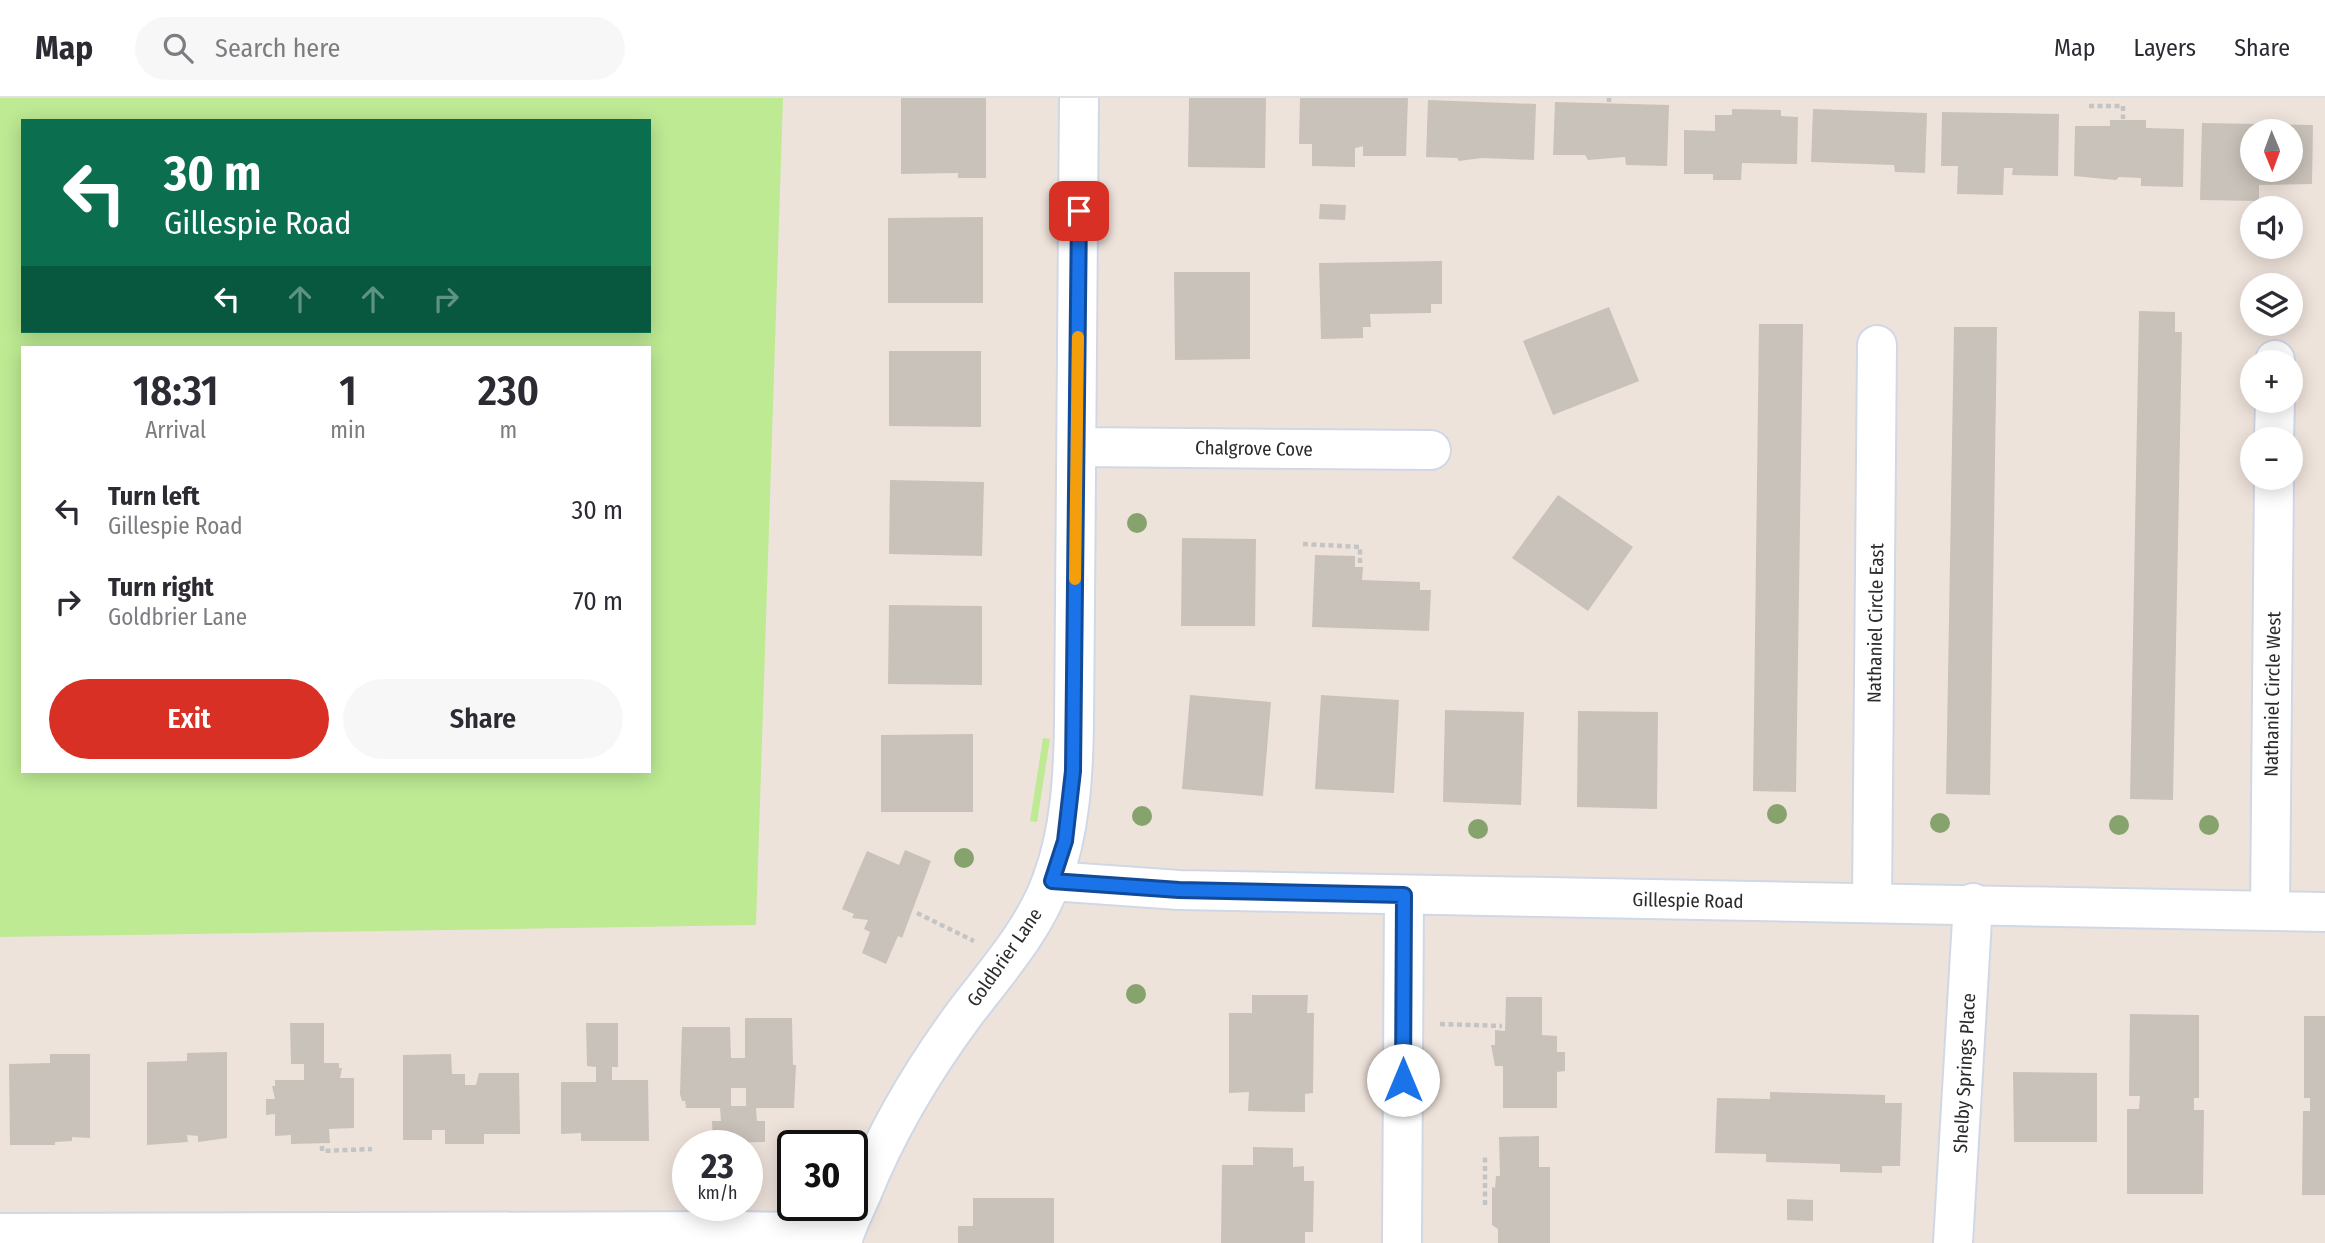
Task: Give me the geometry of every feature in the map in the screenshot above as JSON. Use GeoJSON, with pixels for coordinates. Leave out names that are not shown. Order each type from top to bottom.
{"type":"FeatureCollection","features":[{"type":"Feature","properties":{"kind":"street","name":"Goldbrier Lane"},"geometry":{"type":"LineString","coordinates":[[843,1240],[887,1135],[939,1048],[1016,947],[1038,911],[1052,881],[1065,841],[1073,771],[1079,98]]}},
{"type":"Feature","properties":{"kind":"street","name":"Nathaniel Circle East"},"geometry":{"type":"LineString","coordinates":[[1872,902],[1877,345]]}},
{"type":"Feature","properties":{"kind":"street","name":"Chalgrove Cove"},"geometry":{"type":"LineString","coordinates":[[1077,447],[1431,450]]}},
{"type":"Feature","properties":{"kind":"street","name":"Nathaniel Circle West"},"geometry":{"type":"LineString","coordinates":[[2270,911],[2274,490]]}},
{"type":"Feature","properties":{"kind":"street","name":"Gillespie Road"},"geometry":{"type":"LineString","coordinates":[[1052,881],[1179,890],[2325,912]]}},
{"type":"Feature","properties":{"kind":"street"},"geometry":{"type":"LineString","coordinates":[[1402,1243],[1404,895]]}},
{"type":"Feature","properties":{"kind":"street","name":"Shelby Springs Place"},"geometry":{"type":"LineString","coordinates":[[1954,1243],[1973,904]]}},
{"type":"Feature","properties":{"kind":"street"},"geometry":{"type":"LineString","coordinates":[[0,1233],[795,1231],[843,1240]]}},
{"type":"Feature","properties":{"kind":"path"},"geometry":{"type":"LineString","coordinates":[[2088,106],[2123,106],[2123,118]]}},
{"type":"Feature","properties":{"kind":"path"},"geometry":{"type":"LineString","coordinates":[[1303,544],[1360,547],[1360,564]]}},
{"type":"Feature","properties":{"kind":"path"},"geometry":{"type":"LineString","coordinates":[[917,913],[974,941]]}},
{"type":"Feature","properties":{"kind":"path"},"geometry":{"type":"LineString","coordinates":[[1439,1024],[1502,1026]]}},
{"type":"Feature","properties":{"kind":"path"},"geometry":{"type":"LineString","coordinates":[[322,1146],[322,1151],[372,1149]]}},
{"type":"Feature","properties":{"kind":"path"},"geometry":{"type":"LineString","coordinates":[[1485,1155],[1485,1205]]}},
{"type":"Feature","properties":{"kind":"green space"},"geometry":{"type":"Polygon","coordinates":[[[0,98],[783,98],[756,925],[0,937],[0,98]]]}},
{"type":"Feature","properties":{"kind":"green space"},"geometry":{"type":"Polygon","coordinates":[[[1043,738],[1050,739],[1037,822],[1030,821],[1043,738]]]}},
{"type":"Feature","properties":{"kind":"building"},"geometry":{"type":"Polygon","coordinates":[[[901,98],[986,98],[986,178],[958,178],[958,173],[901,174],[901,98]]]}},
{"type":"Feature","properties":{"kind":"building"},"geometry":{"type":"Polygon","coordinates":[[[1189,98],[1266,98],[1265,168],[1188,167],[1189,98]]]}},
{"type":"Feature","properties":{"kind":"building"},"geometry":{"type":"Polygon","coordinates":[[[1300,98],[1408,98],[1406,156],[1363,156],[1363,146],[1355,148],[1355,167],[1312,166],[1312,144],[1299,144],[1300,98]]]}},
{"type":"Feature","properties":{"kind":"building"},"geometry":{"type":"Polygon","coordinates":[[[1428,100],[1536,104],[1534,160],[1482,158],[1459,161],[1457,158],[1426,157],[1428,100]]]}},
{"type":"Feature","properties":{"kind":"building"},"geometry":{"type":"Polygon","coordinates":[[[1555,102],[1669,105],[1667,166],[1626,165],[1625,157],[1588,160],[1585,155],[1553,155],[1555,102]]]}},
{"type":"Feature","properties":{"kind":"building"},"geometry":{"type":"Polygon","coordinates":[[[1732,109],[1781,110],[1781,116],[1798,117],[1797,164],[1742,163],[1741,180],[1713,180],[1713,174],[1684,174],[1684,130],[1715,131],[1715,115],[1732,115],[1732,109]]]}},
{"type":"Feature","properties":{"kind":"building"},"geometry":{"type":"Polygon","coordinates":[[[1813,109],[1927,113],[1925,173],[1895,172],[1894,165],[1811,162],[1813,109]]]}},
{"type":"Feature","properties":{"kind":"building"},"geometry":{"type":"Polygon","coordinates":[[[1942,112],[2059,114],[2058,176],[2012,175],[2013,168],[2004,168],[2003,195],[1957,194],[1958,166],[1941,166],[1942,112]]]}},
{"type":"Feature","properties":{"kind":"building"},"geometry":{"type":"Polygon","coordinates":[[[2110,120],[2146,120],[2146,128],[2184,129],[2183,187],[2141,186],[2141,178],[2119,177],[2116,180],[2074,176],[2075,126],[2110,126],[2110,120]]]}},
{"type":"Feature","properties":{"kind":"building"},"geometry":{"type":"Polygon","coordinates":[[[2202,123],[2240,124],[2240,182],[2303,182],[2303,125],[2313,125],[2312,184],[2259,185],[2259,196],[2240,196],[2240,201],[2200,200],[2202,123]]]}},
{"type":"Feature","properties":{"kind":"building"},"geometry":{"type":"Polygon","coordinates":[[[1320,204],[1346,205],[1345,220],[1319,219],[1320,204]]]}},
{"type":"Feature","properties":{"kind":"building"},"geometry":{"type":"Polygon","coordinates":[[[983,217],[983,303],[888,303],[888,218],[983,217]]]}},
{"type":"Feature","properties":{"kind":"building"},"geometry":{"type":"Polygon","coordinates":[[[1442,261],[1442,304],[1431,304],[1431,313],[1370,314],[1371,327],[1363,327],[1363,338],[1321,339],[1319,263],[1442,261]]]}},
{"type":"Feature","properties":{"kind":"building"},"geometry":{"type":"Polygon","coordinates":[[[1174,272],[1250,272],[1250,359],[1175,360],[1174,272]]]}},
{"type":"Feature","properties":{"kind":"building"},"geometry":{"type":"Polygon","coordinates":[[[1609,307],[1639,381],[1553,415],[1523,341],[1609,307]]]}},
{"type":"Feature","properties":{"kind":"building"},"geometry":{"type":"Polygon","coordinates":[[[2139,311],[2175,312],[2175,332],[2182,332],[2173,800],[2130,799],[2139,311]]]}},
{"type":"Feature","properties":{"kind":"building"},"geometry":{"type":"Polygon","coordinates":[[[1759,324],[1803,324],[1796,792],[1753,791],[1759,324]]]}},
{"type":"Feature","properties":{"kind":"building"},"geometry":{"type":"Polygon","coordinates":[[[1954,327],[1997,327],[1990,795],[1946,794],[1954,327]]]}},
{"type":"Feature","properties":{"kind":"building"},"geometry":{"type":"Polygon","coordinates":[[[889,351],[981,351],[981,427],[889,426],[889,351]]]}},
{"type":"Feature","properties":{"kind":"building"},"geometry":{"type":"Polygon","coordinates":[[[890,480],[984,482],[982,556],[889,554],[890,480]]]}},
{"type":"Feature","properties":{"kind":"building"},"geometry":{"type":"Polygon","coordinates":[[[1558,495],[1633,547],[1588,611],[1512,558],[1558,495]]]}},
{"type":"Feature","properties":{"kind":"building"},"geometry":{"type":"Polygon","coordinates":[[[1182,538],[1256,539],[1255,626],[1181,626],[1182,538]]]}},
{"type":"Feature","properties":{"kind":"building"},"geometry":{"type":"Polygon","coordinates":[[[1315,555],[1355,556],[1355,567],[1363,567],[1362,580],[1420,582],[1420,590],[1431,590],[1429,631],[1312,627],[1315,555]]]}},
{"type":"Feature","properties":{"kind":"building"},"geometry":{"type":"Polygon","coordinates":[[[889,605],[982,606],[982,685],[888,684],[889,605]]]}},
{"type":"Feature","properties":{"kind":"building"},"geometry":{"type":"Polygon","coordinates":[[[1190,695],[1271,702],[1263,796],[1182,789],[1190,695]]]}},
{"type":"Feature","properties":{"kind":"building"},"geometry":{"type":"Polygon","coordinates":[[[1321,695],[1399,700],[1394,793],[1315,789],[1321,695]]]}},
{"type":"Feature","properties":{"kind":"building"},"geometry":{"type":"Polygon","coordinates":[[[1445,710],[1524,712],[1521,805],[1443,802],[1445,710]]]}},
{"type":"Feature","properties":{"kind":"building"},"geometry":{"type":"Polygon","coordinates":[[[1578,711],[1658,712],[1657,809],[1577,807],[1578,711]]]}},
{"type":"Feature","properties":{"kind":"building"},"geometry":{"type":"Polygon","coordinates":[[[973,734],[973,812],[881,812],[881,735],[973,734]]]}},
{"type":"Feature","properties":{"kind":"building"},"geometry":{"type":"Polygon","coordinates":[[[905,850],[931,861],[902,938],[898,936],[886,964],[862,953],[870,932],[864,929],[868,920],[852,918],[854,914],[842,909],[867,851],[899,865],[905,850]]]}},
{"type":"Feature","properties":{"kind":"building"},"geometry":{"type":"Polygon","coordinates":[[[1252,995],[1308,995],[1307,1013],[1314,1013],[1313,1093],[1305,1094],[1305,1112],[1248,1111],[1249,1092],[1229,1093],[1229,1013],[1252,1013],[1252,995]]]}},
{"type":"Feature","properties":{"kind":"building"},"geometry":{"type":"Polygon","coordinates":[[[1506,997],[1542,997],[1542,1035],[1557,1036],[1557,1052],[1565,1052],[1565,1071],[1557,1072],[1557,1108],[1503,1108],[1503,1066],[1495,1066],[1491,1045],[1495,1045],[1495,1030],[1505,1031],[1506,997]]]}},
{"type":"Feature","properties":{"kind":"building"},"geometry":{"type":"Polygon","coordinates":[[[2130,1014],[2199,1015],[2199,1098],[2194,1098],[2194,1110],[2204,1110],[2203,1194],[2127,1194],[2127,1109],[2139,1109],[2140,1096],[2129,1096],[2130,1014]]]}},
{"type":"Feature","properties":{"kind":"building"},"geometry":{"type":"Polygon","coordinates":[[[2304,1016],[2325,1016],[2325,1195],[2302,1195],[2303,1111],[2310,1111],[2310,1098],[2304,1098],[2304,1016]]]}},
{"type":"Feature","properties":{"kind":"building"},"geometry":{"type":"Polygon","coordinates":[[[745,1018],[792,1018],[793,1065],[796,1065],[794,1108],[756,1108],[757,1121],[765,1121],[765,1142],[763,1130],[712,1130],[712,1121],[721,1121],[720,1108],[686,1108],[685,1101],[682,1101],[682,1027],[730,1027],[731,1058],[745,1058],[745,1018]],[[731,1088],[731,1106],[746,1106],[746,1088],[731,1088]]]}},
{"type":"Feature","properties":{"kind":"building"},"geometry":{"type":"Polygon","coordinates":[[[290,1023],[324,1023],[324,1063],[339,1063],[339,1068],[342,1068],[340,1078],[354,1078],[354,1128],[329,1129],[330,1143],[291,1144],[291,1135],[275,1136],[275,1114],[266,1115],[266,1099],[275,1099],[272,1086],[275,1086],[275,1080],[304,1080],[304,1064],[291,1064],[290,1023]]]}},
{"type":"Feature","properties":{"kind":"building"},"geometry":{"type":"Polygon","coordinates":[[[586,1023],[618,1023],[618,1067],[612,1067],[612,1080],[648,1080],[649,1141],[581,1141],[581,1133],[561,1134],[561,1082],[596,1082],[596,1067],[587,1066],[586,1023]]]}},
{"type":"Feature","properties":{"kind":"building"},"geometry":{"type":"Polygon","coordinates":[[[227,1052],[227,1138],[198,1142],[198,1136],[187,1135],[188,1142],[147,1145],[147,1062],[187,1061],[187,1053],[227,1052]]]}},
{"type":"Feature","properties":{"kind":"building"},"geometry":{"type":"Polygon","coordinates":[[[50,1054],[90,1054],[90,1138],[72,1137],[72,1141],[55,1142],[55,1145],[10,1145],[9,1064],[50,1063],[50,1054]]]}},
{"type":"Feature","properties":{"kind":"building"},"geometry":{"type":"Polygon","coordinates":[[[451,1054],[452,1074],[465,1074],[465,1085],[476,1085],[479,1073],[519,1073],[520,1134],[484,1134],[484,1144],[445,1144],[445,1130],[432,1130],[432,1140],[403,1140],[403,1055],[451,1054]]]}},
{"type":"Feature","properties":{"kind":"building"},"geometry":{"type":"Polygon","coordinates":[[[2013,1072],[2097,1073],[2097,1142],[2014,1142],[2013,1072]]]}},
{"type":"Feature","properties":{"kind":"building"},"geometry":{"type":"Polygon","coordinates":[[[1770,1092],[1885,1095],[1885,1103],[1902,1103],[1900,1166],[1882,1166],[1882,1173],[1840,1172],[1840,1164],[1766,1162],[1766,1154],[1715,1153],[1717,1098],[1770,1099],[1770,1092]]]}},
{"type":"Feature","properties":{"kind":"building"},"geometry":{"type":"Polygon","coordinates":[[[1539,1136],[1539,1167],[1550,1167],[1550,1243],[1498,1243],[1498,1229],[1492,1225],[1492,1187],[1495,1188],[1496,1176],[1500,1176],[1499,1137],[1539,1136]]]}},
{"type":"Feature","properties":{"kind":"building"},"geometry":{"type":"Polygon","coordinates":[[[1253,1147],[1293,1148],[1293,1167],[1304,1166],[1304,1181],[1314,1181],[1313,1232],[1305,1232],[1305,1243],[1221,1243],[1222,1165],[1253,1165],[1253,1147]]]}},
{"type":"Feature","properties":{"kind":"building"},"geometry":{"type":"Polygon","coordinates":[[[973,1198],[1054,1198],[1054,1243],[958,1243],[958,1226],[973,1226],[973,1198]]]}},
{"type":"Feature","properties":{"kind":"building"},"geometry":{"type":"Polygon","coordinates":[[[1787,1199],[1813,1200],[1813,1221],[1787,1220],[1787,1199]]]}},
{"type":"Feature","properties":{"kind":"slow traffic"},"geometry":{"type":"LineString","coordinates":[[1075,579],[1078,337]]}},
{"type":"Feature","properties":{"kind":"route"},"geometry":{"type":"LineString","coordinates":[[1079,211],[1073,771],[1065,841],[1052,881],[1127,888],[1404,895],[1403,1080]]}}]}
